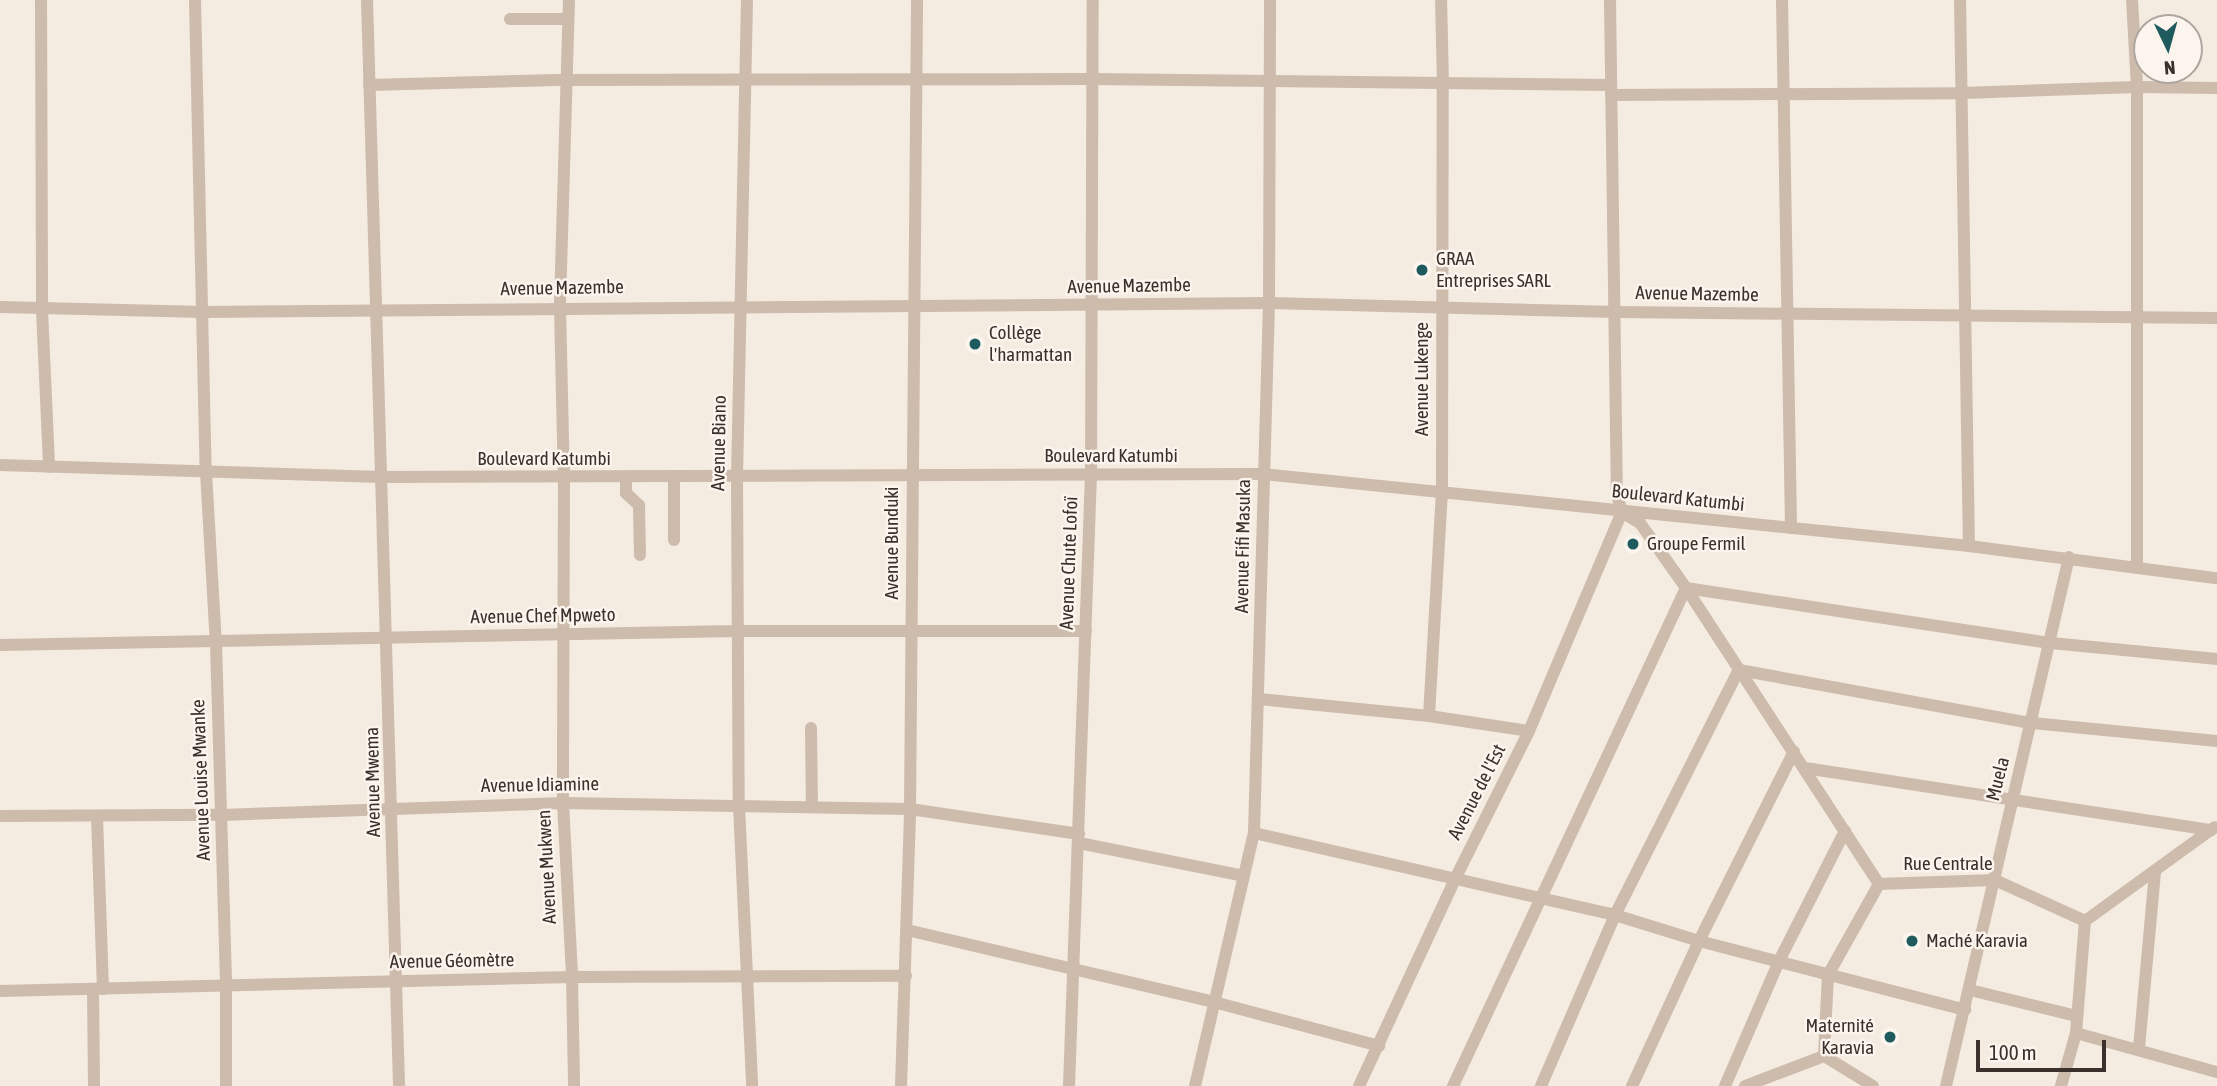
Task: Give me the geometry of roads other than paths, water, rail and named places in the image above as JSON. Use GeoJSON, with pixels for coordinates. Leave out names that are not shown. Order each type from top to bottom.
{"type":"FeatureCollection","features":[{"type":"Feature","properties":{"kind":"street"},"geometry":{"type":"LineString","coordinates":[[41,0],[42,310],[49,467]]}},
{"type":"Feature","properties":{"kind":"street","name":"Avenue Louise Mwanke"},"geometry":{"type":"LineString","coordinates":[[195,0],[206,472],[216,644],[226,986],[226,1086]]}},
{"type":"Feature","properties":{"kind":"street","name":"Avenue Mwema"},"geometry":{"type":"LineString","coordinates":[[367,0],[388,639],[399,1086]]}},
{"type":"Feature","properties":{"kind":"street","name":"Avenue Mukwen"},"geometry":{"type":"LineString","coordinates":[[569,0],[560,307],[564,477],[563,803],[572,977],[574,1086]]}},
{"type":"Feature","properties":{"kind":"street","name":"Avenue Biano"},"geometry":{"type":"LineString","coordinates":[[747,0],[737,478],[739,806],[752,1086]]}},
{"type":"Feature","properties":{"kind":"street","name":"Avenue Bunduki"},"geometry":{"type":"LineString","coordinates":[[901,1086],[910,809],[917,0]]}},
{"type":"Feature","properties":{"kind":"street","name":"Avenue Chute Lofoï"},"geometry":{"type":"LineString","coordinates":[[1069,1086],[1076,968],[1091,475],[1093,0]]}},
{"type":"Feature","properties":{"kind":"street","name":"Avenue Fifi Masuka"},"geometry":{"type":"LineString","coordinates":[[1195,1086],[1254,833],[1269,303],[1270,0]]}},
{"type":"Feature","properties":{"kind":"street","name":"Avenue Lukenge"},"geometry":{"type":"LineString","coordinates":[[1429,716],[1442,491],[1441,0]]}},
{"type":"Feature","properties":{"kind":"street"},"geometry":{"type":"LineString","coordinates":[[1610,0],[1617,495],[1622,512],[1640,523],[1686,588],[1880,884]]}},
{"type":"Feature","properties":{"kind":"street"},"geometry":{"type":"LineString","coordinates":[[1782,0],[1791,528]]}},
{"type":"Feature","properties":{"kind":"street"},"geometry":{"type":"LineString","coordinates":[[1960,0],[1969,546]]}},
{"type":"Feature","properties":{"kind":"street"},"geometry":{"type":"LineString","coordinates":[[2132,0],[2137,87],[2137,566]]}},
{"type":"Feature","properties":{"kind":"street"},"geometry":{"type":"LineString","coordinates":[[510,19],[568,19]]}},
{"type":"Feature","properties":{"kind":"street"},"geometry":{"type":"LineString","coordinates":[[369,85],[566,80],[1091,79],[1784,92],[1963,93],[2137,87],[2217,88]]}},
{"type":"Feature","properties":{"kind":"street","name":"Avenue Mazembe"},"geometry":{"type":"LineString","coordinates":[[0,307],[204,312],[1269,303],[1616,312],[2217,318]]}},
{"type":"Feature","properties":{"kind":"street","name":"Boulevard Katumbi"},"geometry":{"type":"LineString","coordinates":[[0,465],[382,477],[737,478],[1263,474],[1969,546],[2217,578]]}},
{"type":"Feature","properties":{"kind":"street"},"geometry":{"type":"LineString","coordinates":[[626,478],[626,493],[639,505],[640,555]]}},
{"type":"Feature","properties":{"kind":"street"},"geometry":{"type":"LineString","coordinates":[[674,478],[674,540]]}},
{"type":"Feature","properties":{"kind":"street","name":"Avenue de l'Est"},"geometry":{"type":"LineString","coordinates":[[1359,1086],[1455,879],[1529,731],[1622,512]]}},
{"type":"Feature","properties":{"kind":"street","name":"Muela"},"geometry":{"type":"LineString","coordinates":[[1946,1086],[2069,557]]}},
{"type":"Feature","properties":{"kind":"street"},"geometry":{"type":"LineString","coordinates":[[1686,588],[2050,643],[2217,659]]}},
{"type":"Feature","properties":{"kind":"street"},"geometry":{"type":"LineString","coordinates":[[1453,1086],[1686,588]]}},
{"type":"Feature","properties":{"kind":"street","name":"Avenue Chef Mpweto"},"geometry":{"type":"LineString","coordinates":[[0,645],[216,644],[738,631],[1086,631]]}},
{"type":"Feature","properties":{"kind":"street"},"geometry":{"type":"LineString","coordinates":[[1738,670],[2032,723],[2217,741]]}},
{"type":"Feature","properties":{"kind":"street"},"geometry":{"type":"LineString","coordinates":[[1541,1086],[1615,915],[1738,670]]}},
{"type":"Feature","properties":{"kind":"street"},"geometry":{"type":"LineString","coordinates":[[1259,699],[1429,716],[1529,731]]}},
{"type":"Feature","properties":{"kind":"street"},"geometry":{"type":"LineString","coordinates":[[811,728],[812,807]]}},
{"type":"Feature","properties":{"kind":"street"},"geometry":{"type":"LineString","coordinates":[[1632,1086],[1699,941],[1794,751]]}},
{"type":"Feature","properties":{"kind":"street"},"geometry":{"type":"LineString","coordinates":[[1805,768],[2012,802],[2214,828]]}},
{"type":"Feature","properties":{"kind":"street","name":"Avenue Idiamine"},"geometry":{"type":"LineString","coordinates":[[0,816],[221,815],[563,803],[910,809],[1079,839],[1244,876]]}},
{"type":"Feature","properties":{"kind":"street"},"geometry":{"type":"LineString","coordinates":[[94,1086],[98,989],[97,817]]}},
{"type":"Feature","properties":{"kind":"street"},"geometry":{"type":"LineString","coordinates":[[2061,1086],[2076,1032],[2085,921],[2214,828]]}},
{"type":"Feature","properties":{"kind":"street"},"geometry":{"type":"LineString","coordinates":[[1725,1086],[1779,961],[1845,831]]}},
{"type":"Feature","properties":{"kind":"street"},"geometry":{"type":"LineString","coordinates":[[1254,833],[1539,900],[1615,915],[1699,941],[1965,1010]]}},
{"type":"Feature","properties":{"kind":"street"},"geometry":{"type":"LineString","coordinates":[[2138,1048],[2155,872]]}},
{"type":"Feature","properties":{"kind":"street","name":"Rue Centrale"},"geometry":{"type":"LineString","coordinates":[[1824,1056],[1828,975],[1880,884],[1994,880],[2085,921]]}},
{"type":"Feature","properties":{"kind":"street"},"geometry":{"type":"LineString","coordinates":[[907,930],[1076,968],[1379,1046]]}},
{"type":"Feature","properties":{"kind":"street","name":"Avenue Géomètre"},"geometry":{"type":"LineString","coordinates":[[0,991],[572,977],[905,976]]}},
{"type":"Feature","properties":{"kind":"street"},"geometry":{"type":"LineString","coordinates":[[1970,990],[2077,1016]]}},
{"type":"Feature","properties":{"kind":"street"},"geometry":{"type":"LineString","coordinates":[[2076,1032],[2217,1072]]}},
{"type":"Feature","properties":{"kind":"street"},"geometry":{"type":"LineString","coordinates":[[1751,1085],[1824,1056],[1873,1086]]}},
{"type":"Feature","properties":{"kind":"place","name":"GRAA Entreprises SARL"},"geometry":{"type":"Point","coordinates":[1422,270]}},
{"type":"Feature","properties":{"kind":"place","name":"Collège l'harmattan"},"geometry":{"type":"Point","coordinates":[975,344]}},
{"type":"Feature","properties":{"kind":"place","name":"Groupe Fermil"},"geometry":{"type":"Point","coordinates":[1633,544]}},
{"type":"Feature","properties":{"kind":"place","name":"Maché Karavia"},"geometry":{"type":"Point","coordinates":[1912,941]}},
{"type":"Feature","properties":{"kind":"place","name":"Maternité Karavia"},"geometry":{"type":"Point","coordinates":[1890,1037]}}]}
